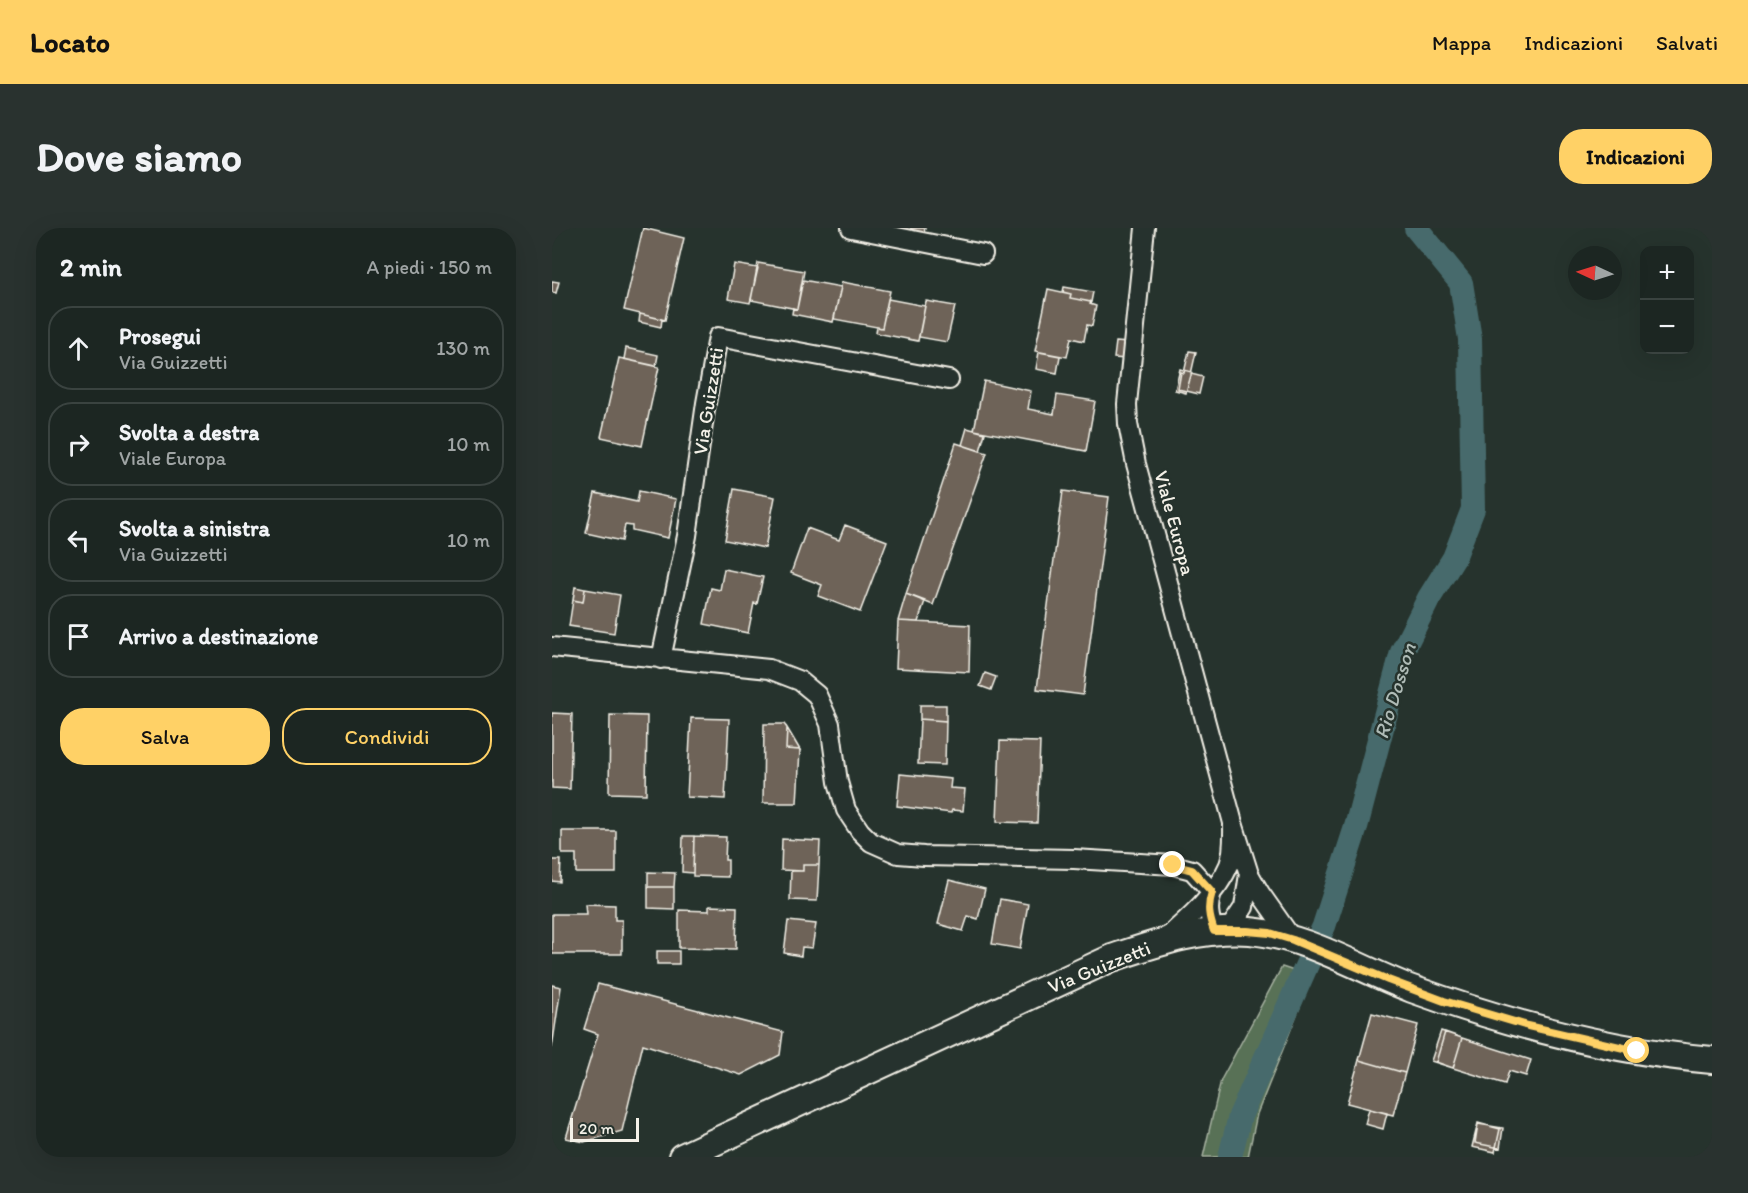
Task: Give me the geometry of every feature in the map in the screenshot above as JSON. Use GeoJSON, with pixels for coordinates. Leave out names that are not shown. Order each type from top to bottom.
{"type":"FeatureCollection","features":[{"type":"Feature","properties":{"kind":"street"},"geometry":{"type":"LineString","coordinates":[[851,228],[983,254]]}},
{"type":"Feature","properties":{"kind":"street","name":"Viale Europa"},"geometry":{"type":"LineString","coordinates":[[1145,228],[1127,404],[1128,424],[1136,464],[1233,823],[1249,874],[1293,940]]}},
{"type":"Feature","properties":{"kind":"street","name":"Via Guizzetti"},"geometry":{"type":"LineString","coordinates":[[661,659],[687,536],[718,337],[949,380]]}},
{"type":"Feature","properties":{"kind":"street"},"geometry":{"type":"LineString","coordinates":[[552,648],[769,669],[800,681],[818,695],[830,724],[838,782],[846,810],[860,831],[871,842],[898,854],[951,858],[1074,859],[1173,865],[1192,870],[1212,892]]}},
{"type":"Feature","properties":{"kind":"street","name":"Viale Europa"},"geometry":{"type":"LineString","coordinates":[[1161,942],[1185,921],[1212,892],[1228,866],[1233,850],[1233,823]]}},
{"type":"Feature","properties":{"kind":"street","name":"Viale Europa"},"geometry":{"type":"LineString","coordinates":[[1212,892],[1208,903],[1208,914],[1221,931],[1244,907],[1249,874]]}},
{"type":"Feature","properties":{"kind":"street","name":"Via Guizzetti"},"geometry":{"type":"LineString","coordinates":[[682,1157],[1112,958],[1161,942],[1221,931],[1270,933],[1293,940],[1388,980],[1487,1014],[1609,1045],[1672,1056],[1712,1060]]}},
{"type":"Feature","properties":{"kind":"green space"},"geometry":{"type":"Polygon","coordinates":[[[1282,967],[1312,977],[1257,1114],[1248,1157],[1203,1157],[1221,1080],[1282,967]]]}},
{"type":"Feature","properties":{"kind":"building"},"geometry":{"type":"Polygon","coordinates":[[[643,228],[684,238],[665,320],[624,310],[643,228]]]}},
{"type":"Feature","properties":{"kind":"building"},"geometry":{"type":"Polygon","coordinates":[[[911,228],[925,228],[923,236],[909,232],[911,228]]]}},
{"type":"Feature","properties":{"kind":"building"},"geometry":{"type":"Polygon","coordinates":[[[758,263],[804,271],[797,309],[751,300],[758,263]]]}},
{"type":"Feature","properties":{"kind":"building"},"geometry":{"type":"Polygon","coordinates":[[[734,264],[758,268],[750,303],[728,299],[734,264]]]}},
{"type":"Feature","properties":{"kind":"building"},"geometry":{"type":"Polygon","coordinates":[[[803,280],[841,287],[833,322],[792,314],[793,308],[797,309],[803,280]]]}},
{"type":"Feature","properties":{"kind":"building"},"geometry":{"type":"Polygon","coordinates":[[[552,281],[559,282],[556,293],[552,292],[552,281]]]}},
{"type":"Feature","properties":{"kind":"building"},"geometry":{"type":"Polygon","coordinates":[[[842,282],[890,291],[882,328],[834,319],[842,282]]]}},
{"type":"Feature","properties":{"kind":"building"},"geometry":{"type":"Polygon","coordinates":[[[1064,287],[1093,292],[1091,302],[1070,298],[1071,294],[1063,292],[1064,287]]]}},
{"type":"Feature","properties":{"kind":"building"},"geometry":{"type":"Polygon","coordinates":[[[1048,289],[1071,294],[1070,298],[1091,302],[1090,304],[1096,306],[1092,326],[1087,325],[1084,341],[1071,338],[1067,357],[1035,351],[1048,289]]]}},
{"type":"Feature","properties":{"kind":"building"},"geometry":{"type":"Polygon","coordinates":[[[888,299],[925,306],[918,341],[876,333],[877,327],[882,328],[888,299]]]}},
{"type":"Feature","properties":{"kind":"building"},"geometry":{"type":"Polygon","coordinates":[[[926,301],[955,306],[947,342],[919,337],[926,301]]]}},
{"type":"Feature","properties":{"kind":"building"},"geometry":{"type":"Polygon","coordinates":[[[640,314],[662,319],[661,327],[639,322],[640,314]]]}},
{"type":"Feature","properties":{"kind":"building"},"geometry":{"type":"Polygon","coordinates":[[[1116,342],[1128,343],[1126,359],[1114,358],[1116,342]]]}},
{"type":"Feature","properties":{"kind":"building"},"geometry":{"type":"Polygon","coordinates":[[[626,348],[658,355],[656,366],[624,359],[626,348]]]}},
{"type":"Feature","properties":{"kind":"building"},"geometry":{"type":"Polygon","coordinates":[[[1189,351],[1196,352],[1191,374],[1203,377],[1199,394],[1178,389],[1181,372],[1184,373],[1189,351]]]}},
{"type":"Feature","properties":{"kind":"building"},"geometry":{"type":"Polygon","coordinates":[[[1039,352],[1060,356],[1057,373],[1036,369],[1039,352]]]}},
{"type":"Feature","properties":{"kind":"building"},"geometry":{"type":"Polygon","coordinates":[[[619,358],[659,367],[642,446],[601,437],[619,358]]]}},
{"type":"Feature","properties":{"kind":"building"},"geometry":{"type":"Polygon","coordinates":[[[1180,369],[1192,372],[1186,393],[1175,390],[1180,369]]]}},
{"type":"Feature","properties":{"kind":"building"},"geometry":{"type":"Polygon","coordinates":[[[984,381],[1031,391],[1028,409],[1054,414],[1057,395],[1095,401],[1086,451],[974,430],[984,381]]]}},
{"type":"Feature","properties":{"kind":"building"},"geometry":{"type":"Polygon","coordinates":[[[967,428],[985,433],[980,451],[962,445],[967,428]]]}},
{"type":"Feature","properties":{"kind":"building"},"geometry":{"type":"Polygon","coordinates":[[[956,443],[987,453],[933,605],[906,594],[956,443]]]}},
{"type":"Feature","properties":{"kind":"building"},"geometry":{"type":"Polygon","coordinates":[[[734,489],[775,497],[765,548],[725,540],[734,489]]]}},
{"type":"Feature","properties":{"kind":"building"},"geometry":{"type":"Polygon","coordinates":[[[639,491],[676,499],[668,538],[632,530],[632,526],[625,525],[622,541],[586,533],[595,493],[637,502],[639,491]]]}},
{"type":"Feature","properties":{"kind":"building"},"geometry":{"type":"Polygon","coordinates":[[[1063,491],[1109,497],[1083,695],[1037,689],[1063,491]]]}},
{"type":"Feature","properties":{"kind":"building"},"geometry":{"type":"Polygon","coordinates":[[[845,525],[887,541],[860,612],[818,596],[822,585],[791,573],[807,528],[839,540],[845,525]]]}},
{"type":"Feature","properties":{"kind":"building"},"geometry":{"type":"Polygon","coordinates":[[[724,569],[763,577],[757,604],[754,603],[748,633],[704,624],[711,588],[720,590],[724,569]]]}},
{"type":"Feature","properties":{"kind":"building"},"geometry":{"type":"Polygon","coordinates":[[[575,587],[585,589],[583,602],[573,600],[575,587]]]}},
{"type":"Feature","properties":{"kind":"building"},"geometry":{"type":"Polygon","coordinates":[[[585,589],[620,595],[614,633],[569,626],[573,600],[583,602],[585,589]]]}},
{"type":"Feature","properties":{"kind":"building"},"geometry":{"type":"Polygon","coordinates":[[[906,594],[925,601],[918,622],[898,621],[906,594]]]}},
{"type":"Feature","properties":{"kind":"building"},"geometry":{"type":"Polygon","coordinates":[[[898,621],[970,625],[969,672],[896,668],[898,621]]]}},
{"type":"Feature","properties":{"kind":"building"},"geometry":{"type":"Polygon","coordinates":[[[985,673],[996,677],[991,690],[980,686],[985,673]]]}},
{"type":"Feature","properties":{"kind":"building"},"geometry":{"type":"Polygon","coordinates":[[[920,705],[946,705],[946,721],[920,719],[920,705]]]}},
{"type":"Feature","properties":{"kind":"building"},"geometry":{"type":"Polygon","coordinates":[[[552,713],[572,714],[570,789],[552,788],[552,713]]]}},
{"type":"Feature","properties":{"kind":"building"},"geometry":{"type":"Polygon","coordinates":[[[610,715],[647,716],[646,794],[609,793],[610,715]]]}},
{"type":"Feature","properties":{"kind":"building"},"geometry":{"type":"Polygon","coordinates":[[[691,718],[729,719],[725,799],[687,797],[691,718]]]}},
{"type":"Feature","properties":{"kind":"building"},"geometry":{"type":"Polygon","coordinates":[[[920,719],[946,721],[945,765],[918,764],[920,719]]]}},
{"type":"Feature","properties":{"kind":"building"},"geometry":{"type":"Polygon","coordinates":[[[764,724],[784,724],[787,728],[786,749],[800,750],[797,803],[763,803],[764,724]]]}},
{"type":"Feature","properties":{"kind":"building"},"geometry":{"type":"Polygon","coordinates":[[[787,728],[793,738],[800,750],[786,749],[787,728]]]}},
{"type":"Feature","properties":{"kind":"building"},"geometry":{"type":"Polygon","coordinates":[[[1000,741],[1040,742],[1037,823],[997,822],[1000,741]]]}},
{"type":"Feature","properties":{"kind":"building"},"geometry":{"type":"Polygon","coordinates":[[[900,774],[951,779],[950,788],[965,789],[963,811],[952,810],[951,813],[897,806],[900,774]]]}},
{"type":"Feature","properties":{"kind":"building"},"geometry":{"type":"Polygon","coordinates":[[[562,831],[616,831],[616,873],[576,873],[576,854],[562,854],[562,831]]]}},
{"type":"Feature","properties":{"kind":"building"},"geometry":{"type":"Polygon","coordinates":[[[683,836],[694,836],[693,873],[682,872],[683,836]]]}},
{"type":"Feature","properties":{"kind":"building"},"geometry":{"type":"Polygon","coordinates":[[[694,836],[726,837],[725,860],[728,860],[728,877],[693,876],[694,836]]]}},
{"type":"Feature","properties":{"kind":"building"},"geometry":{"type":"Polygon","coordinates":[[[782,839],[820,841],[819,865],[803,865],[803,871],[781,870],[782,839]]]}},
{"type":"Feature","properties":{"kind":"building"},"geometry":{"type":"Polygon","coordinates":[[[552,860],[561,860],[560,882],[552,881],[552,860]]]}},
{"type":"Feature","properties":{"kind":"building"},"geometry":{"type":"Polygon","coordinates":[[[803,865],[819,865],[817,901],[790,900],[791,871],[803,871],[803,865]]]}},
{"type":"Feature","properties":{"kind":"building"},"geometry":{"type":"Polygon","coordinates":[[[648,872],[675,873],[674,887],[648,887],[648,872]]]}},
{"type":"Feature","properties":{"kind":"building"},"geometry":{"type":"Polygon","coordinates":[[[949,880],[985,889],[978,919],[968,916],[963,931],[938,924],[949,880]]]}},
{"type":"Feature","properties":{"kind":"building"},"geometry":{"type":"Polygon","coordinates":[[[648,887],[674,887],[674,909],[648,908],[648,887]]]}},
{"type":"Feature","properties":{"kind":"building"},"geometry":{"type":"Polygon","coordinates":[[[1000,899],[1028,904],[1020,949],[992,944],[1000,899]]]}},
{"type":"Feature","properties":{"kind":"building"},"geometry":{"type":"Polygon","coordinates":[[[585,904],[615,905],[615,920],[622,920],[622,954],[552,954],[552,914],[586,914],[585,904]]]}},
{"type":"Feature","properties":{"kind":"building"},"geometry":{"type":"Polygon","coordinates":[[[709,906],[737,907],[736,949],[679,948],[679,910],[709,911],[709,906]]]}},
{"type":"Feature","properties":{"kind":"building"},"geometry":{"type":"Polygon","coordinates":[[[788,921],[816,924],[812,948],[802,947],[801,956],[784,953],[788,921]]]}},
{"type":"Feature","properties":{"kind":"building"},"geometry":{"type":"Polygon","coordinates":[[[657,951],[679,951],[679,964],[657,964],[657,951]]]}},
{"type":"Feature","properties":{"kind":"building"},"geometry":{"type":"Polygon","coordinates":[[[598,984],[783,1032],[780,1055],[741,1075],[643,1044],[622,1131],[584,1142],[566,1138],[598,1034],[584,1029],[598,984]]]}},
{"type":"Feature","properties":{"kind":"building"},"geometry":{"type":"Polygon","coordinates":[[[552,985],[561,987],[552,1048],[552,985]]]}},
{"type":"Feature","properties":{"kind":"building"},"geometry":{"type":"Polygon","coordinates":[[[1372,1013],[1418,1025],[1405,1073],[1359,1060],[1372,1013]]]}},
{"type":"Feature","properties":{"kind":"building"},"geometry":{"type":"Polygon","coordinates":[[[1441,1031],[1462,1038],[1453,1068],[1431,1061],[1441,1031]]]}},
{"type":"Feature","properties":{"kind":"building"},"geometry":{"type":"Polygon","coordinates":[[[1445,1032],[1462,1038],[1453,1068],[1436,1062],[1445,1032]]]}},
{"type":"Feature","properties":{"kind":"building"},"geometry":{"type":"Polygon","coordinates":[[[1462,1038],[1531,1060],[1526,1076],[1509,1071],[1505,1084],[1453,1068],[1462,1038]]]}},
{"type":"Feature","properties":{"kind":"building"},"geometry":{"type":"Polygon","coordinates":[[[1359,1060],[1405,1073],[1393,1115],[1347,1103],[1359,1060]]]}},
{"type":"Feature","properties":{"kind":"building"},"geometry":{"type":"Polygon","coordinates":[[[1369,1109],[1387,1113],[1383,1129],[1365,1124],[1369,1109]]]}},
{"type":"Feature","properties":{"kind":"building"},"geometry":{"type":"Polygon","coordinates":[[[1478,1123],[1500,1129],[1495,1152],[1472,1147],[1478,1123]]]}},
{"type":"Feature","properties":{"kind":"building"},"geometry":{"type":"Polygon","coordinates":[[[1478,1124],[1503,1128],[1500,1148],[1475,1143],[1478,1124]]]}},
{"type":"Feature","properties":{"kind":"waterway","name":"Rio Dosson"},"geometry":{"type":"LineString","coordinates":[[1230,1157],[1240,1116],[1324,926],[1356,827],[1402,652],[1429,598],[1454,558],[1473,509],[1470,339],[1461,283],[1416,228]]}},
{"type":"Feature","properties":{"kind":"route"},"geometry":{"type":"LineString","coordinates":[[1173,865],[1192,870],[1212,892],[1208,903],[1208,914],[1214,931],[1270,933],[1293,940],[1444,1001],[1528,1026],[1637,1051]]}}]}
